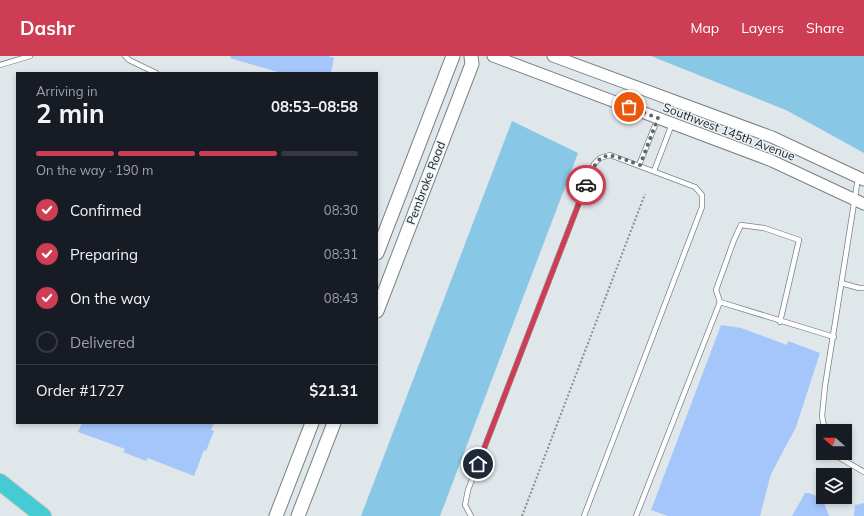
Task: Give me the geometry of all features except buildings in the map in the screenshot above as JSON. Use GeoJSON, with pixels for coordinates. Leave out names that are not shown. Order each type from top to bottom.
{"type":"FeatureCollection","features":[{"type":"Feature","properties":{"kind":"highway"},"geometry":{"type":"LineString","coordinates":[[0,482],[43,516]]}},
{"type":"Feature","properties":{"kind":"main road","name":"Pembroke Road"},"geometry":{"type":"LineString","coordinates":[[378,250],[454,56]]}},
{"type":"Feature","properties":{"kind":"main road","name":"Pembroke Road"},"geometry":{"type":"LineString","coordinates":[[378,308],[472,64],[471,56]]}},
{"type":"Feature","properties":{"kind":"main road"},"geometry":{"type":"LineString","coordinates":[[276,516],[312,424]]}},
{"type":"Feature","properties":{"kind":"main road"},"geometry":{"type":"LineString","coordinates":[[298,516],[334,424]]}},
{"type":"Feature","properties":{"kind":"street","name":"Southwest 145th Avenue"},"geometry":{"type":"LineString","coordinates":[[493,56],[772,161],[864,204]]}},
{"type":"Feature","properties":{"kind":"street","name":"Southwest 145th Avenue"},"geometry":{"type":"LineString","coordinates":[[553,56],[772,137],[861,179]]}},
{"type":"Feature","properties":{"kind":"lane"},"geometry":{"type":"LineString","coordinates":[[0,66],[30,56]]}},
{"type":"Feature","properties":{"kind":"lane"},"geometry":{"type":"LineString","coordinates":[[125,56],[129,60],[154,72]]}},
{"type":"Feature","properties":{"kind":"lane"},"geometry":{"type":"LineString","coordinates":[[640,165],[658,118]]}},
{"type":"Feature","properties":{"kind":"lane"},"geometry":{"type":"LineString","coordinates":[[654,171],[672,124]]}},
{"type":"Feature","properties":{"kind":"lane"},"geometry":{"type":"LineString","coordinates":[[471,516],[466,505],[468,490],[594,164],[600,158],[610,155],[640,165],[695,187],[702,195],[702,206],[584,516]]}},
{"type":"Feature","properties":{"kind":"lane"},"geometry":{"type":"LineString","coordinates":[[824,424],[823,408],[841,283],[854,199],[861,179]]}},
{"type":"Feature","properties":{"kind":"lane"},"geometry":{"type":"LineString","coordinates":[[636,516],[720,302],[716,290],[741,225],[764,228],[799,240],[780,322]]}},
{"type":"Feature","properties":{"kind":"lane"},"geometry":{"type":"LineString","coordinates":[[841,283],[864,288]]}},
{"type":"Feature","properties":{"kind":"lane"},"geometry":{"type":"LineString","coordinates":[[720,302],[780,322],[834,337]]}},
{"type":"Feature","properties":{"kind":"lane"},"geometry":{"type":"LineString","coordinates":[[843,460],[864,472]]}},
{"type":"Feature","properties":{"kind":"path"},"geometry":{"type":"LineString","coordinates":[[522,516],[645,194]]}},
{"type":"Feature","properties":{"kind":"shaded area"},"geometry":{"type":"Polygon","coordinates":[[[651,56],[864,56],[864,153],[786,110],[651,56]]]}},
{"type":"Feature","properties":{"kind":"shaded area"},"geometry":{"type":"Polygon","coordinates":[[[512,121],[578,153],[440,516],[361,516],[512,121]]]}},
{"type":"Feature","properties":{"kind":"way so far"},"geometry":{"type":"LineString","coordinates":[[586,185],[594,164],[600,158],[605,156],[616,156],[640,165],[658,118],[629,107]]}},
{"type":"Feature","properties":{"kind":"route"},"geometry":{"type":"LineString","coordinates":[[478,464],[586,185]]}}]}
